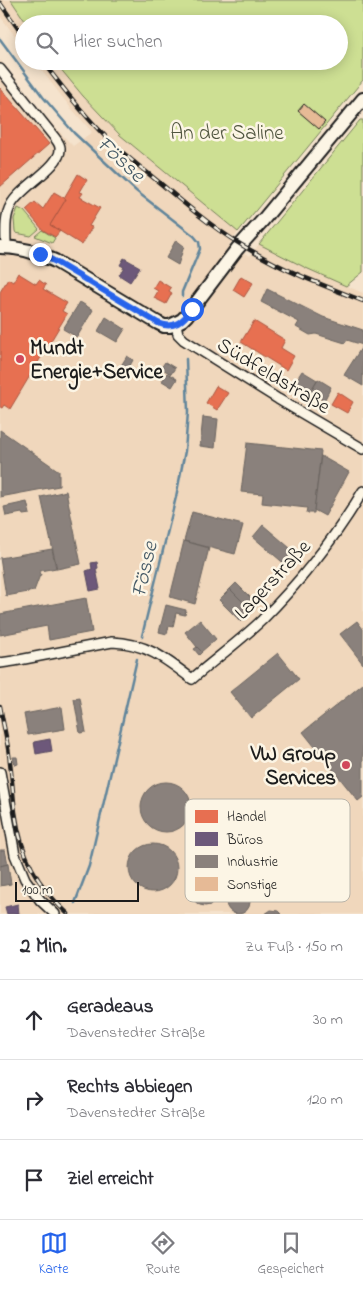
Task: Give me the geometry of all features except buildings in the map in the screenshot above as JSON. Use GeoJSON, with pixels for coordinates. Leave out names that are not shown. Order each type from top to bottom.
{"type":"FeatureCollection","features":[{"type":"Feature","properties":{"kind":"street"},"geometry":{"type":"LineString","coordinates":[[0,69],[60,146],[60,154],[54,163],[16,196],[11,204],[6,220],[3,247],[25,249],[40,254],[164,326],[176,324],[187,316],[237,249],[362,103]]}},
{"type":"Feature","properties":{"kind":"street","name":"Südfeldstraße"},"geometry":{"type":"LineString","coordinates":[[176,324],[178,334],[184,340],[278,399],[363,449]]}},
{"type":"Feature","properties":{"kind":"street","name":"Lagerstraße"},"geometry":{"type":"LineString","coordinates":[[0,663],[112,642],[146,648],[170,662],[192,679],[261,620],[291,589],[338,531],[363,491]]}},
{"type":"Feature","properties":{"kind":"street"},"geometry":{"type":"LineString","coordinates":[[0,772],[15,855],[25,879],[40,900],[55,914]]}},
{"type":"Feature","properties":{"kind":"shaded area"},"geometry":{"type":"Polygon","coordinates":[[[0,0],[11,0],[21,15],[15,15],[15,36],[0,16],[0,0]]]}},
{"type":"Feature","properties":{"kind":"shaded area"},"geometry":{"type":"Polygon","coordinates":[[[0,60],[29,100],[73,146],[92,132],[41,70],[61,70],[120,135],[238,232],[229,245],[250,256],[259,244],[306,268],[363,293],[363,914],[0,914],[0,60]]]}},
{"type":"Feature","properties":{"kind":"green space","name":"An der Saline"},"geometry":{"type":"Polygon","coordinates":[[[11,0],[363,0],[363,80],[238,232],[120,135],[61,70],[348,70],[348,15],[21,15],[11,0]]]}},
{"type":"Feature","properties":{"kind":"green space"},"geometry":{"type":"Polygon","coordinates":[[[360,120],[363,120],[363,272],[346,286],[259,244],[360,120]]]}},
{"type":"Feature","properties":{"kind":"green space"},"geometry":{"type":"Polygon","coordinates":[[[18,208],[24,211],[39,229],[31,236],[16,233],[15,231],[14,219],[18,208]]]}},
{"type":"Feature","properties":{"kind":"green space"},"geometry":{"type":"Polygon","coordinates":[[[42,230],[55,238],[52,243],[35,236],[42,230]]]}},
{"type":"Feature","properties":{"kind":"waterway","name":"Fösse"},"geometry":{"type":"LineString","coordinates":[[0,39],[15,59]]}},
{"type":"Feature","properties":{"kind":"waterway","name":"Fösse"},"geometry":{"type":"LineString","coordinates":[[23,70],[74,133],[136,191],[194,236],[199,242],[200,249],[182,296]]}},
{"type":"Feature","properties":{"kind":"waterway","name":"Fösse"},"geometry":{"type":"LineString","coordinates":[[142,636],[176,497],[185,451],[188,412],[186,359]]}},
{"type":"Feature","properties":{"kind":"waterway","name":"Fösse"},"geometry":{"type":"LineString","coordinates":[[75,903],[89,866],[137,659]]}},
{"type":"Feature","properties":{"kind":"railway"},"geometry":{"type":"LineString","coordinates":[[0,3],[15,24]]}},
{"type":"Feature","properties":{"kind":"railway"},"geometry":{"type":"LineString","coordinates":[[49,70],[84,113],[111,142],[208,222],[265,259],[363,301]]}},
{"type":"Feature","properties":{"kind":"railway"},"geometry":{"type":"LineString","coordinates":[[0,706],[21,842],[39,880],[47,892],[68,914]]}},
{"type":"Feature","properties":{"kind":"place","name":"Mundt Energie+Service"},"geometry":{"type":"Point","coordinates":[20,359]}},
{"type":"Feature","properties":{"kind":"place","name":"VW Group Services"},"geometry":{"type":"Point","coordinates":[346,765]}},
{"type":"Feature","properties":{"kind":"route"},"geometry":{"type":"LineString","coordinates":[[40,254],[164,326],[176,324],[187,316],[192,309]]}}]}
